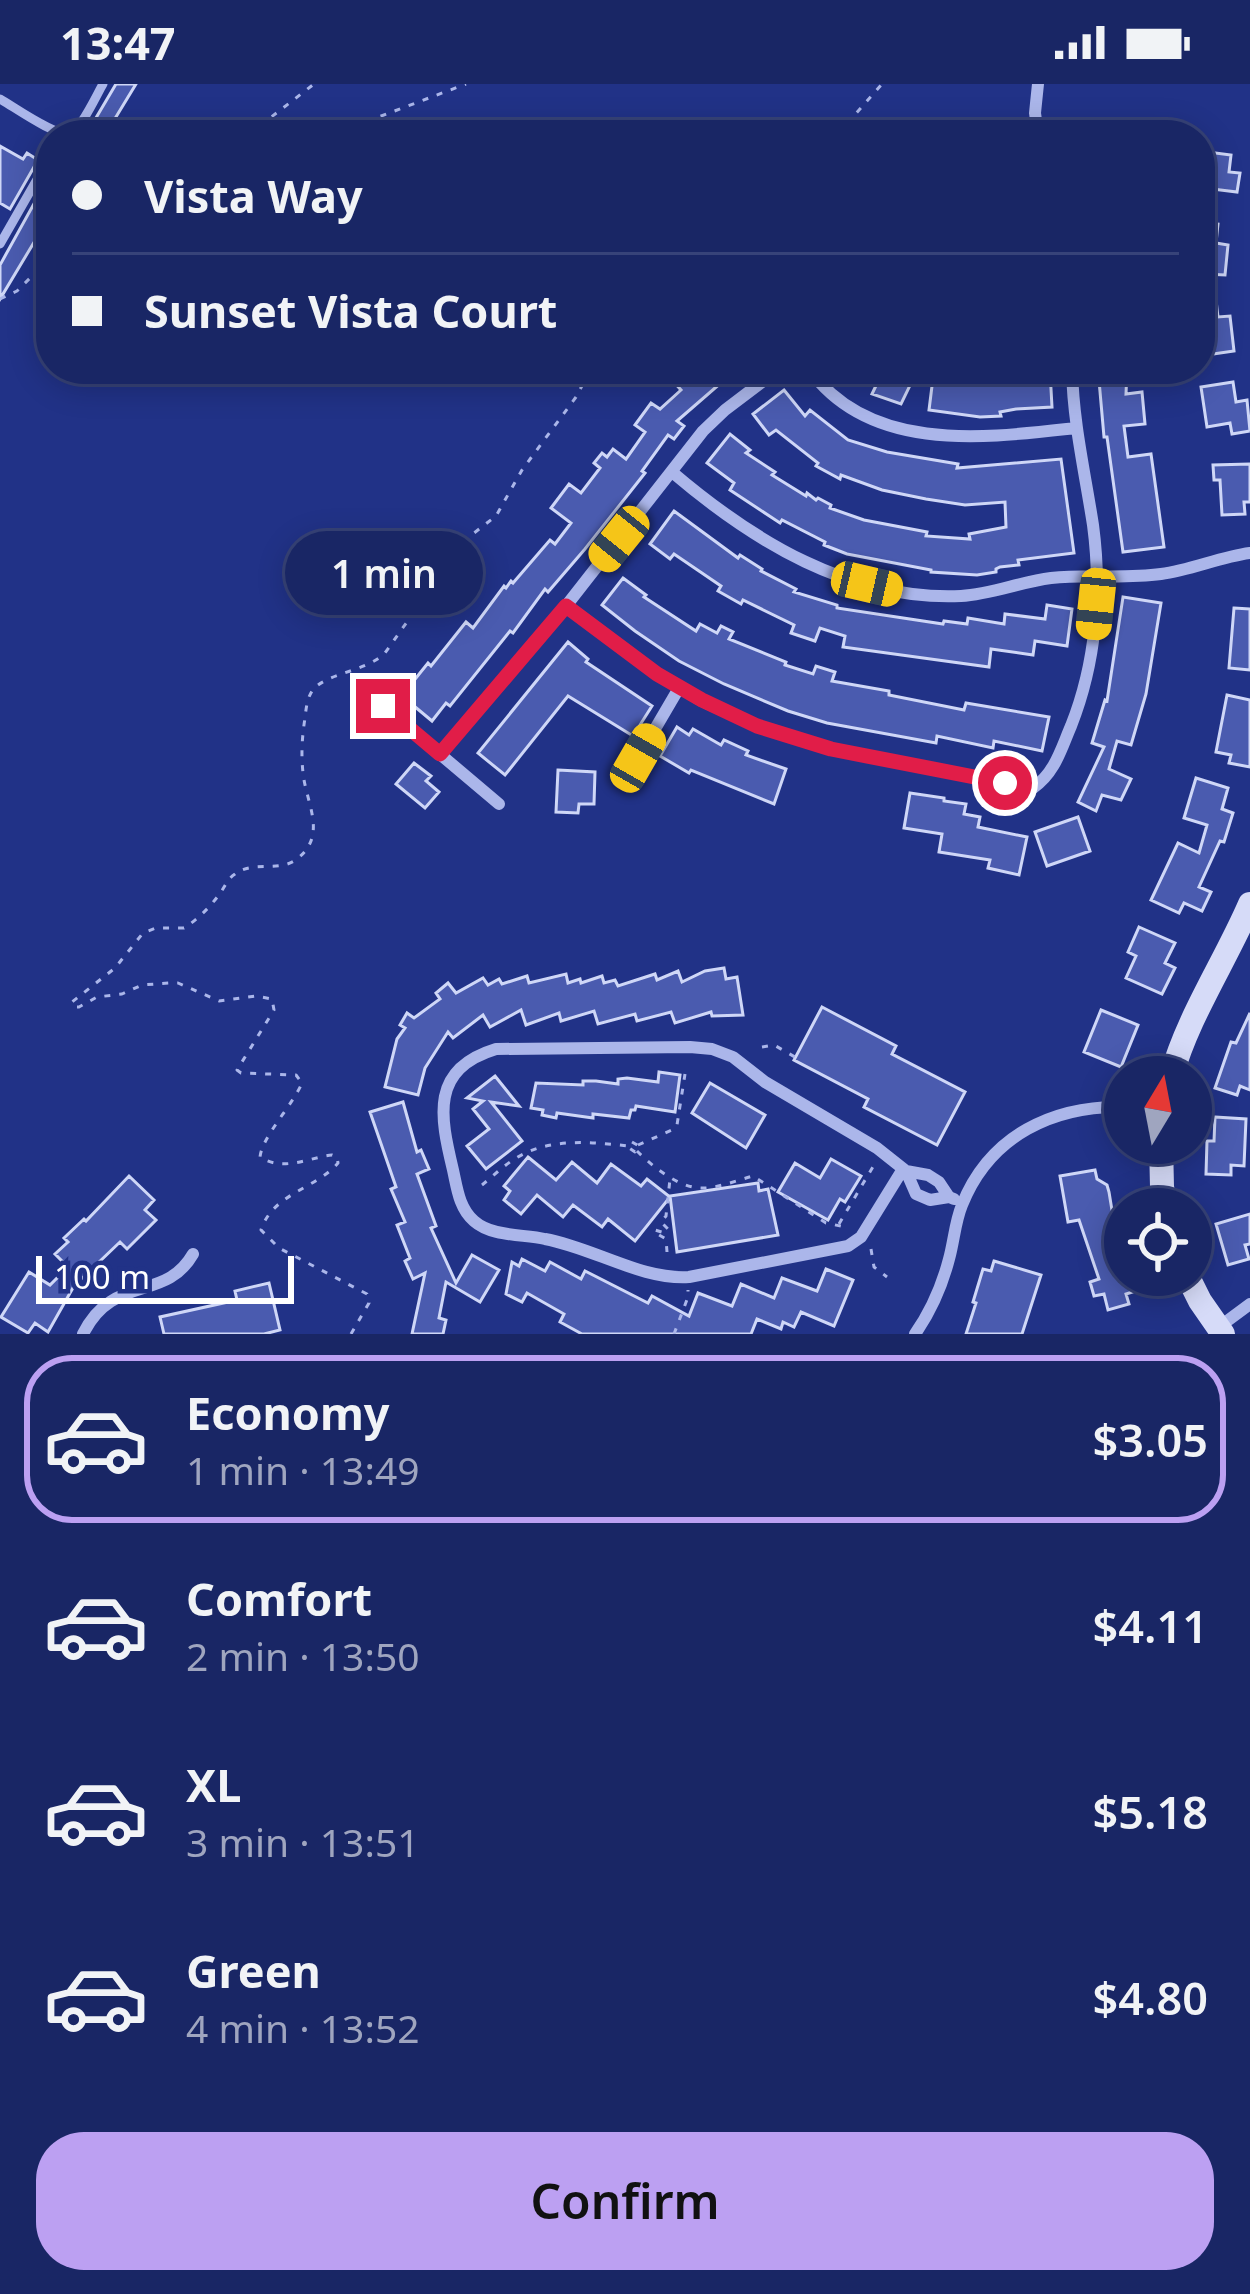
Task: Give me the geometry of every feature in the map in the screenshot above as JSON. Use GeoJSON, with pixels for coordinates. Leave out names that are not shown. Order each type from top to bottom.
{"type":"FeatureCollection","features":[{"type":"Feature","properties":{"kind":"main road"},"geometry":{"type":"LineString","coordinates":[[1178,1056],[1250,904]]}},
{"type":"Feature","properties":{"kind":"main road"},"geometry":{"type":"LineString","coordinates":[[1199,1296],[1220,1331]]}},
{"type":"Feature","properties":{"kind":"street"},"geometry":{"type":"LineString","coordinates":[[1037,120],[1039,85]]}},
{"type":"Feature","properties":{"kind":"street"},"geometry":{"type":"LineString","coordinates":[[440,754],[714,420],[760,384]]}},
{"type":"Feature","properties":{"kind":"street"},"geometry":{"type":"LineString","coordinates":[[821,384],[853,410],[904,430],[979,437],[1076,428]]}},
{"type":"Feature","properties":{"kind":"street"},"geometry":{"type":"LineString","coordinates":[[566,606],[679,688],[757,726],[861,755],[1034,788],[1056,762],[1081,698],[1093,644],[1097,576],[1073,384]]}},
{"type":"Feature","properties":{"kind":"street"},"geometry":{"type":"LineString","coordinates":[[672,472],[776,548],[827,572],[935,596],[964,596],[1037,580],[1159,574],[1250,553]]}},
{"type":"Feature","properties":{"kind":"street"},"geometry":{"type":"LineString","coordinates":[[638,758],[679,688]]}},
{"type":"Feature","properties":{"kind":"street"},"geometry":{"type":"LineString","coordinates":[[383,706],[499,804]]}},
{"type":"Feature","properties":{"kind":"street"},"geometry":{"type":"LineString","coordinates":[[904,1170],[864,1232],[848,1246],[668,1277],[572,1245],[477,1224],[460,1202],[442,1107],[448,1086],[462,1066],[496,1049],[701,1048],[742,1063],[765,1082],[877,1148],[904,1170],[916,1194],[963,1203]]}},
{"type":"Feature","properties":{"kind":"street"},"geometry":{"type":"LineString","coordinates":[[915,1334],[938,1292],[963,1203],[992,1158],[1021,1132],[1056,1115],[1104,1108]]}},
{"type":"Feature","properties":{"kind":"street"},"geometry":{"type":"LineString","coordinates":[[904,1170],[928,1175],[949,1197]]}},
{"type":"Feature","properties":{"kind":"street"},"geometry":{"type":"LineString","coordinates":[[82,1334],[91,1318],[113,1298],[180,1274],[194,1254]]}},
{"type":"Feature","properties":{"kind":"street"},"geometry":{"type":"LineString","coordinates":[[1220,1331],[1250,1304]]}},
{"type":"Feature","properties":{"kind":"lane"},"geometry":{"type":"LineString","coordinates":[[82,120],[103,84]]}},
{"type":"Feature","properties":{"kind":"lane"},"geometry":{"type":"LineString","coordinates":[[0,98],[40,120]]}},
{"type":"Feature","properties":{"kind":"lane"},"geometry":{"type":"LineString","coordinates":[[2,237],[36,180]]}},
{"type":"Feature","properties":{"kind":"path"},"geometry":{"type":"LineString","coordinates":[[267,120],[314,84]]}},
{"type":"Feature","properties":{"kind":"path"},"geometry":{"type":"LineString","coordinates":[[371,120],[466,84]]}},
{"type":"Feature","properties":{"kind":"path"},"geometry":{"type":"LineString","coordinates":[[850,120],[882,84]]}},
{"type":"Feature","properties":{"kind":"path"},"geometry":{"type":"LineString","coordinates":[[0,299],[17,291],[36,272]]}},
{"type":"Feature","properties":{"kind":"path"},"geometry":{"type":"LineString","coordinates":[[351,1334],[369,1304],[367,1294],[279,1248],[261,1229],[286,1197],[333,1171],[338,1163],[332,1155],[284,1165],[260,1157],[259,1150],[302,1083],[296,1075],[237,1070],[274,1010],[272,999],[220,1001],[169,983],[97,997],[80,1007],[72,1002],[115,968],[143,933],[184,928],[210,906],[235,874],[251,867],[288,864],[304,852],[314,822],[304,782],[302,736],[313,690],[369,666],[385,653],[465,540],[496,516],[583,384]]}},
{"type":"Feature","properties":{"kind":"path"},"geometry":{"type":"LineString","coordinates":[[762,1047],[774,1046],[795,1058]]}},
{"type":"Feature","properties":{"kind":"path"},"geometry":{"type":"LineString","coordinates":[[482,1185],[533,1150],[581,1141],[628,1146],[630,1151],[672,1130],[677,1125],[685,1074]]}},
{"type":"Feature","properties":{"kind":"path"},"geometry":{"type":"LineString","coordinates":[[638,1148],[670,1177],[697,1188],[754,1176],[826,1223],[839,1223],[851,1231]]}},
{"type":"Feature","properties":{"kind":"path"},"geometry":{"type":"LineString","coordinates":[[839,1223],[874,1163]]}},
{"type":"Feature","properties":{"kind":"path"},"geometry":{"type":"LineString","coordinates":[[667,1252],[666,1239],[655,1230],[664,1233],[668,1229],[661,1222],[666,1216],[670,1177]]}},
{"type":"Feature","properties":{"kind":"path"},"geometry":{"type":"LineString","coordinates":[[871,1243],[874,1267],[887,1277]]}},
{"type":"Feature","properties":{"kind":"path"},"geometry":{"type":"LineString","coordinates":[[674,1334],[688,1288]]}},
{"type":"Feature","properties":{"kind":"building"},"geometry":{"type":"Polygon","coordinates":[[[116,84],[136,84],[114,120],[95,120],[116,84]]]}},
{"type":"Feature","properties":{"kind":"building"},"geometry":{"type":"Polygon","coordinates":[[[0,146],[23,159],[27,153],[36,159],[10,209],[0,203],[0,146]]]}},
{"type":"Feature","properties":{"kind":"building"},"geometry":{"type":"Polygon","coordinates":[[[1215,153],[1231,155],[1229,172],[1240,173],[1237,192],[1215,189],[1215,153]]]}},
{"type":"Feature","properties":{"kind":"building"},"geometry":{"type":"Polygon","coordinates":[[[36,200],[36,239],[0,299],[0,265],[36,200]]]}},
{"type":"Feature","properties":{"kind":"building"},"geometry":{"type":"Polygon","coordinates":[[[1215,224],[1216,243],[1228,245],[1225,275],[1215,274],[1215,224]]]}},
{"type":"Feature","properties":{"kind":"building"},"geometry":{"type":"Polygon","coordinates":[[[1215,300],[1218,317],[1230,316],[1234,351],[1215,354],[1215,300]]]}},
{"type":"Feature","properties":{"kind":"building"},"geometry":{"type":"Polygon","coordinates":[[[1233,382],[1236,402],[1247,400],[1250,431],[1232,434],[1230,423],[1207,427],[1201,387],[1233,382]]]}},
{"type":"Feature","properties":{"kind":"building"},"geometry":{"type":"Polygon","coordinates":[[[676,384],[720,384],[677,421],[684,426],[674,439],[668,435],[642,471],[645,473],[585,549],[548,592],[545,589],[450,706],[446,703],[432,721],[396,691],[406,679],[412,683],[428,663],[431,666],[466,622],[473,628],[504,586],[513,583],[550,540],[555,544],[571,523],[551,508],[569,484],[581,493],[600,468],[594,463],[602,453],[607,457],[613,449],[626,459],[645,432],[635,425],[651,403],[660,409],[681,390],[676,384]]]}},
{"type":"Feature","properties":{"kind":"building"},"geometry":{"type":"Polygon","coordinates":[[[877,384],[911,384],[901,404],[872,394],[877,384]]]}},
{"type":"Feature","properties":{"kind":"building"},"geometry":{"type":"Polygon","coordinates":[[[932,384],[1051,384],[1052,407],[980,417],[929,410],[932,384]]]}},
{"type":"Feature","properties":{"kind":"building"},"geometry":{"type":"Polygon","coordinates":[[[1099,384],[1126,384],[1126,394],[1142,392],[1145,424],[1124,426],[1128,457],[1151,454],[1164,547],[1123,552],[1099,384]]]}},
{"type":"Feature","properties":{"kind":"building"},"geometry":{"type":"Polygon","coordinates":[[[784,390],[805,416],[810,410],[848,440],[887,452],[958,464],[957,468],[1061,459],[1074,553],[1018,560],[1019,565],[977,575],[931,572],[847,554],[780,523],[730,490],[734,483],[707,463],[730,434],[750,450],[746,453],[775,472],[772,475],[830,508],[864,520],[927,532],[926,536],[970,539],[969,534],[1006,527],[1005,502],[965,505],[926,499],[841,475],[840,479],[816,466],[776,430],[769,435],[753,414],[784,390]]]}},
{"type":"Feature","properties":{"kind":"building"},"geometry":{"type":"Polygon","coordinates":[[[1250,464],[1250,502],[1244,502],[1245,514],[1222,515],[1220,480],[1214,480],[1213,465],[1250,464]]]}},
{"type":"Feature","properties":{"kind":"building"},"geometry":{"type":"Polygon","coordinates":[[[674,511],[738,558],[796,589],[794,592],[837,608],[943,624],[967,624],[968,618],[1004,624],[1005,614],[1045,619],[1047,605],[1072,609],[1067,646],[1035,641],[1033,655],[991,649],[989,667],[843,647],[845,636],[820,628],[815,641],[791,633],[794,625],[743,600],[741,604],[674,554],[670,559],[650,544],[674,511]]]}},
{"type":"Feature","properties":{"kind":"building"},"geometry":{"type":"Polygon","coordinates":[[[623,578],[696,631],[700,624],[717,633],[721,626],[733,632],[729,639],[785,665],[813,674],[816,666],[835,672],[832,681],[964,710],[966,703],[1049,717],[1042,751],[994,741],[993,748],[937,736],[936,743],[788,711],[679,661],[602,605],[623,578]]]}},
{"type":"Feature","properties":{"kind":"building"},"geometry":{"type":"Polygon","coordinates":[[[1123,597],[1161,603],[1146,694],[1131,745],[1117,741],[1109,769],[1131,779],[1121,800],[1102,795],[1096,811],[1078,802],[1104,747],[1092,743],[1107,701],[1123,597]]]}},
{"type":"Feature","properties":{"kind":"building"},"geometry":{"type":"Polygon","coordinates":[[[1234,608],[1250,609],[1250,670],[1229,668],[1234,608]]]}},
{"type":"Feature","properties":{"kind":"building"},"geometry":{"type":"Polygon","coordinates":[[[568,642],[586,662],[652,706],[633,736],[568,696],[505,775],[478,753],[568,642]]]}},
{"type":"Feature","properties":{"kind":"building"},"geometry":{"type":"Polygon","coordinates":[[[1227,695],[1250,700],[1250,767],[1229,763],[1231,755],[1216,752],[1227,695]]]}},
{"type":"Feature","properties":{"kind":"building"},"geometry":{"type":"Polygon","coordinates":[[[677,727],[689,735],[693,729],[721,745],[724,740],[748,751],[746,755],[786,769],[774,804],[689,773],[660,756],[677,727]]]}},
{"type":"Feature","properties":{"kind":"building"},"geometry":{"type":"Polygon","coordinates":[[[414,763],[431,776],[426,781],[439,792],[425,808],[396,784],[414,763]]]}},
{"type":"Feature","properties":{"kind":"building"},"geometry":{"type":"Polygon","coordinates":[[[558,770],[595,772],[594,804],[579,804],[578,813],[556,812],[558,770]]]}},
{"type":"Feature","properties":{"kind":"building"},"geometry":{"type":"Polygon","coordinates":[[[1196,778],[1228,788],[1222,809],[1233,813],[1224,842],[1220,841],[1199,887],[1211,892],[1202,911],[1184,903],[1179,913],[1151,900],[1178,843],[1199,853],[1207,825],[1184,818],[1196,778]]]}},
{"type":"Feature","properties":{"kind":"building"},"geometry":{"type":"Polygon","coordinates":[[[910,793],[966,804],[964,814],[980,817],[978,827],[1027,837],[1019,875],[988,868],[990,860],[939,852],[942,834],[904,828],[910,793]]]}},
{"type":"Feature","properties":{"kind":"building"},"geometry":{"type":"Polygon","coordinates":[[[1078,817],[1090,851],[1047,866],[1035,832],[1078,817]]]}},
{"type":"Feature","properties":{"kind":"building"},"geometry":{"type":"Polygon","coordinates":[[[1139,927],[1175,943],[1165,963],[1175,968],[1162,994],[1126,978],[1136,956],[1128,952],[1139,927]]]}},
{"type":"Feature","properties":{"kind":"building"},"geometry":{"type":"Polygon","coordinates":[[[724,968],[726,979],[737,977],[743,1015],[712,1016],[711,1012],[675,1023],[671,1012],[637,1021],[635,1014],[598,1024],[594,1011],[561,1021],[559,1013],[526,1025],[521,1010],[490,1027],[483,1015],[453,1038],[448,1032],[425,1068],[418,1095],[385,1087],[407,1013],[414,1018],[440,999],[436,993],[448,983],[456,993],[483,978],[488,985],[499,979],[502,984],[527,976],[529,983],[566,974],[568,983],[602,976],[604,983],[615,980],[618,986],[655,974],[657,980],[678,971],[682,982],[724,968]]]}},
{"type":"Feature","properties":{"kind":"building"},"geometry":{"type":"Polygon","coordinates":[[[822,1007],[896,1046],[892,1054],[965,1092],[937,1145],[864,1107],[868,1099],[794,1060],[822,1007]]]}},
{"type":"Feature","properties":{"kind":"building"},"geometry":{"type":"Polygon","coordinates":[[[1101,1010],[1138,1025],[1125,1056],[1104,1056],[1104,1060],[1084,1052],[1101,1010]]]}},
{"type":"Feature","properties":{"kind":"building"},"geometry":{"type":"Polygon","coordinates":[[[1250,1013],[1250,1090],[1240,1086],[1237,1095],[1215,1088],[1231,1042],[1236,1043],[1250,1013]]]}},
{"type":"Feature","properties":{"kind":"building"},"geometry":{"type":"Polygon","coordinates":[[[659,1072],[680,1075],[675,1112],[636,1106],[629,1118],[557,1113],[556,1118],[531,1108],[536,1083],[618,1084],[618,1079],[627,1078],[658,1082],[659,1072]]]}},
{"type":"Feature","properties":{"kind":"building"},"geometry":{"type":"Polygon","coordinates":[[[495,1076],[519,1106],[491,1102],[522,1141],[486,1169],[467,1146],[489,1129],[473,1109],[483,1101],[467,1098],[495,1076]]]}},
{"type":"Feature","properties":{"kind":"building"},"geometry":{"type":"Polygon","coordinates":[[[710,1083],[765,1115],[746,1148],[692,1113],[710,1083]]]}},
{"type":"Feature","properties":{"kind":"building"},"geometry":{"type":"Polygon","coordinates":[[[403,1102],[417,1152],[421,1150],[429,1169],[417,1174],[436,1226],[431,1228],[456,1283],[472,1255],[499,1270],[480,1302],[446,1282],[439,1318],[446,1320],[443,1334],[412,1334],[425,1273],[413,1279],[405,1261],[410,1258],[397,1225],[405,1222],[370,1112],[403,1102]]]}},
{"type":"Feature","properties":{"kind":"building"},"geometry":{"type":"Polygon","coordinates":[[[1215,1117],[1246,1119],[1244,1166],[1231,1165],[1231,1175],[1206,1174],[1215,1117]]]}},
{"type":"Feature","properties":{"kind":"building"},"geometry":{"type":"Polygon","coordinates":[[[528,1157],[556,1180],[572,1162],[597,1183],[611,1164],[641,1186],[647,1179],[670,1197],[635,1241],[608,1219],[602,1227],[573,1205],[563,1217],[537,1195],[521,1214],[504,1200],[510,1191],[504,1186],[528,1157]]]}},
{"type":"Feature","properties":{"kind":"building"},"geometry":{"type":"Polygon","coordinates":[[[831,1159],[861,1176],[828,1220],[778,1192],[795,1163],[820,1178],[831,1159]]]}},
{"type":"Feature","properties":{"kind":"building"},"geometry":{"type":"Polygon","coordinates":[[[1095,1170],[1097,1179],[1107,1185],[1104,1294],[1094,1296],[1090,1282],[1099,1279],[1079,1220],[1068,1222],[1060,1176],[1095,1170]]]}},
{"type":"Feature","properties":{"kind":"building"},"geometry":{"type":"Polygon","coordinates":[[[129,1176],[154,1200],[145,1210],[156,1220],[127,1249],[120,1242],[74,1286],[48,1332],[35,1323],[28,1333],[1,1317],[29,1272],[50,1285],[68,1267],[55,1254],[68,1242],[64,1238],[129,1176]]]}},
{"type":"Feature","properties":{"kind":"building"},"geometry":{"type":"Polygon","coordinates":[[[758,1183],[759,1191],[768,1189],[778,1235],[677,1252],[670,1196],[758,1183]]]}},
{"type":"Feature","properties":{"kind":"building"},"geometry":{"type":"Polygon","coordinates":[[[1250,1214],[1250,1244],[1245,1245],[1249,1259],[1228,1265],[1216,1224],[1250,1214]]]}},
{"type":"Feature","properties":{"kind":"building"},"geometry":{"type":"Polygon","coordinates":[[[522,1259],[545,1271],[550,1262],[581,1279],[585,1271],[648,1303],[652,1296],[689,1316],[698,1293],[732,1306],[741,1284],[774,1298],[782,1278],[817,1291],[826,1269],[853,1280],[834,1326],[801,1312],[794,1327],[783,1322],[781,1329],[757,1319],[751,1334],[582,1334],[560,1322],[564,1314],[527,1293],[522,1302],[506,1294],[512,1262],[519,1266],[522,1259]]]}},
{"type":"Feature","properties":{"kind":"building"},"geometry":{"type":"Polygon","coordinates":[[[994,1261],[1041,1275],[1022,1334],[966,1334],[983,1269],[991,1271],[994,1261]]]}},
{"type":"Feature","properties":{"kind":"building"},"geometry":{"type":"Polygon","coordinates":[[[269,1283],[280,1330],[164,1334],[160,1317],[237,1300],[235,1291],[269,1283]]]}},
{"type":"Feature","properties":{"kind":"building"},"geometry":{"type":"Polygon","coordinates":[[[1104,1296],[1127,1296],[1129,1304],[1108,1310],[1104,1296]]]}},
{"type":"Feature","properties":{"kind":"route"},"geometry":{"type":"LineString","coordinates":[[383,706],[440,754],[566,606],[657,674],[757,726],[831,749],[1005,783]]}}]}
